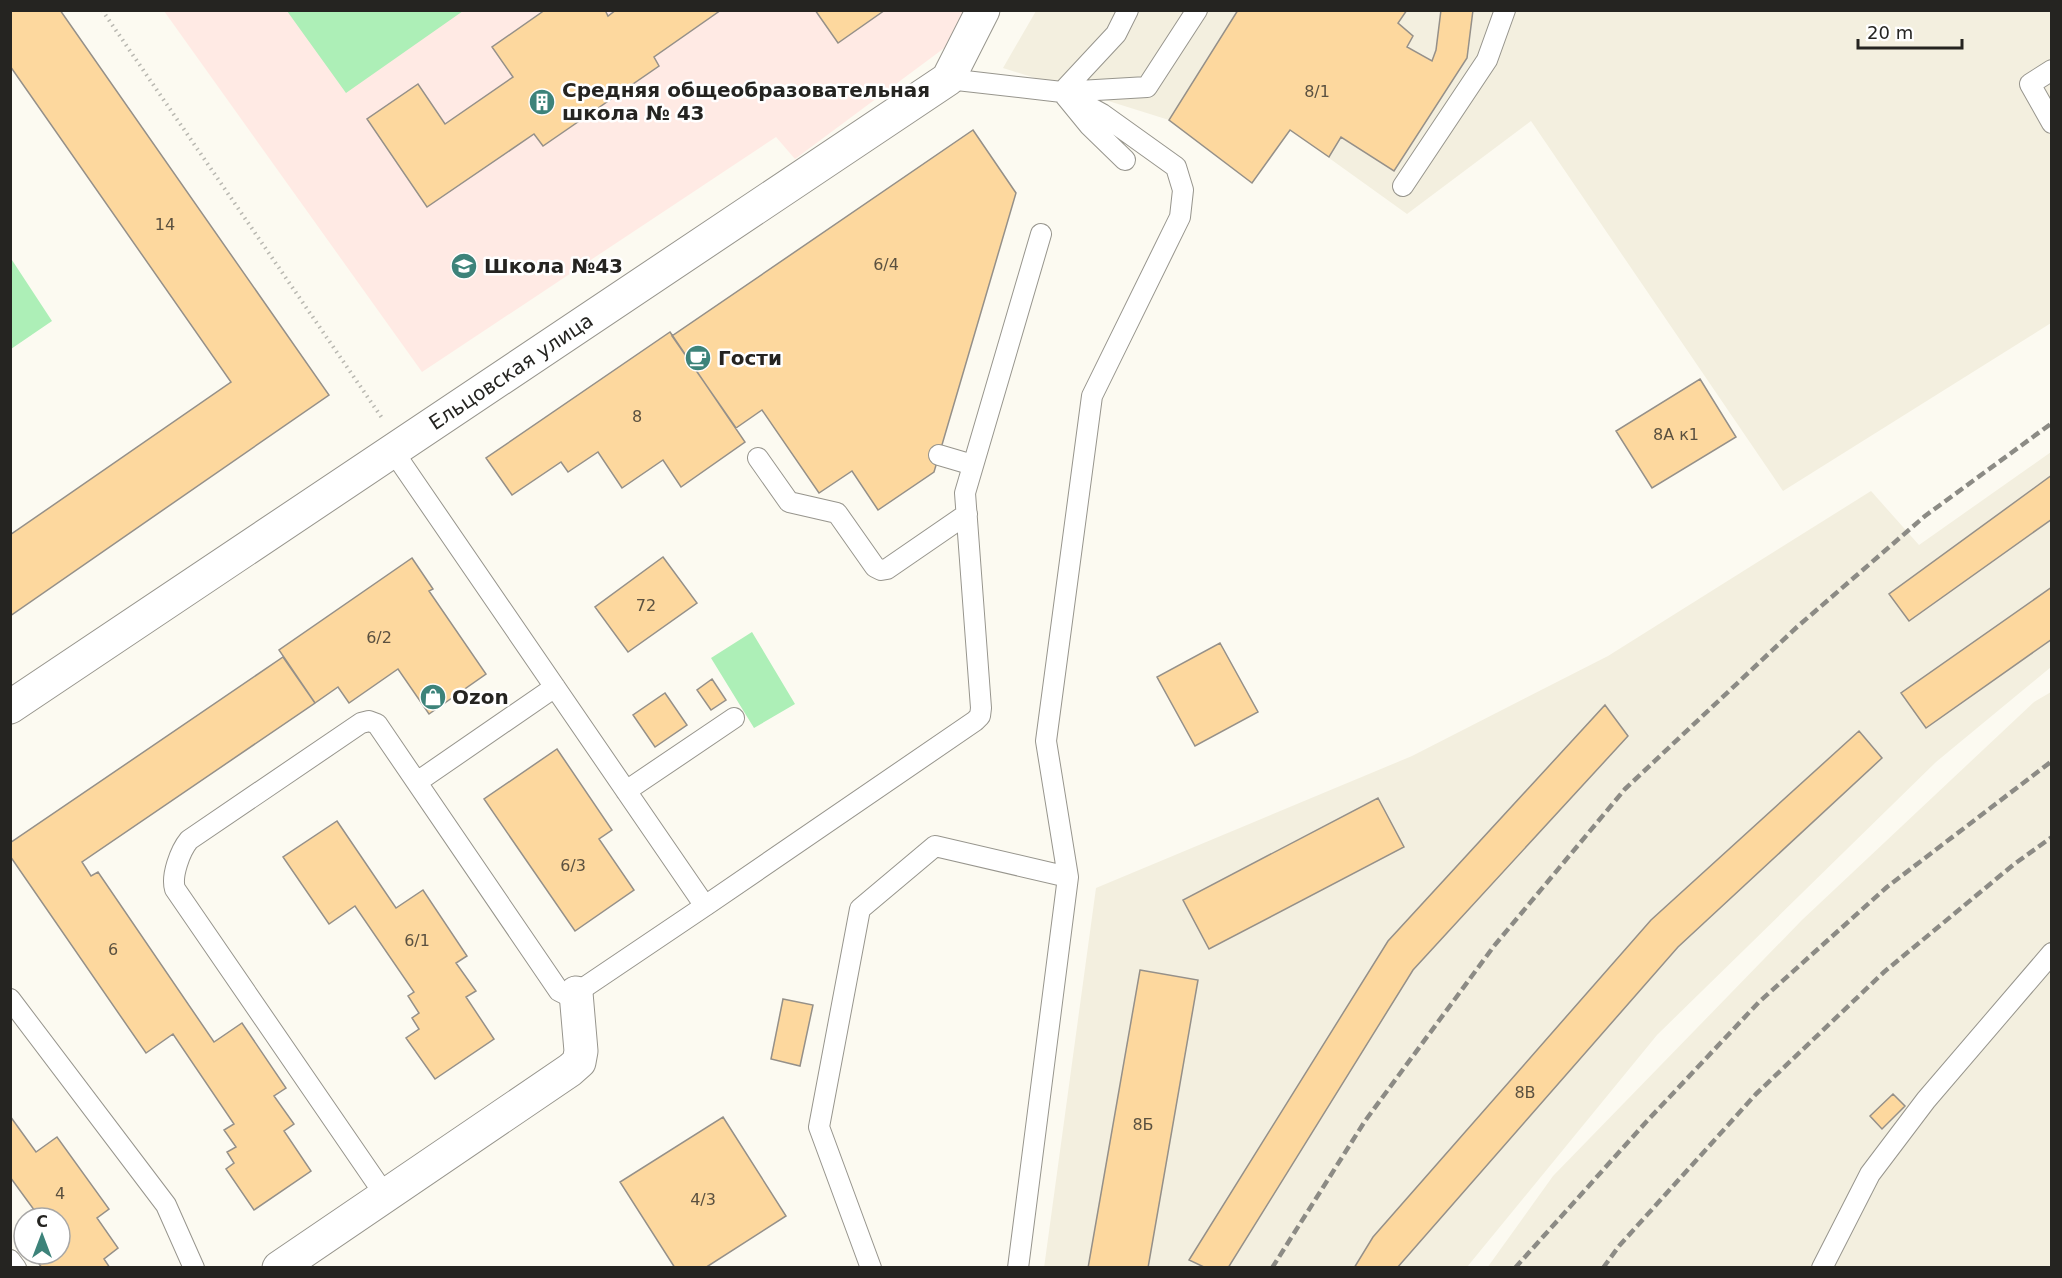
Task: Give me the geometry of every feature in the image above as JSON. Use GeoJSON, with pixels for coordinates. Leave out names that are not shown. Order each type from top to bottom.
{"type":"FeatureCollection","features":[{"type":"Feature","properties":{"kind":"street","name":"Ельцовская улица"},"geometry":{"type":"LineString","coordinates":[[10,707],[948,79],[983,10]]}},
{"type":"Feature","properties":{"kind":"street"},"geometry":{"type":"LineString","coordinates":[[279,1268],[579,1062],[581,1051],[576,993]]}},
{"type":"Feature","properties":{"kind":"lane"},"geometry":{"type":"LineString","coordinates":[[1062,92],[1116,34],[1128,10]]}},
{"type":"Feature","properties":{"kind":"lane"},"geometry":{"type":"LineString","coordinates":[[948,79],[1062,92],[1147,87],[1197,10]]}},
{"type":"Feature","properties":{"kind":"lane"},"geometry":{"type":"LineString","coordinates":[[1403,186],[1487,60],[1505,10]]}},
{"type":"Feature","properties":{"kind":"lane"},"geometry":{"type":"LineString","coordinates":[[2052,70],[2030,84],[2052,123]]}},
{"type":"Feature","properties":{"kind":"lane"},"geometry":{"type":"LineString","coordinates":[[1062,92],[1089,125],[1125,160]]}},
{"type":"Feature","properties":{"kind":"lane"},"geometry":{"type":"LineString","coordinates":[[1018,1268],[1068,877],[1046,741],[1092,396],[1179,217],[1184,190],[1176,167],[1102,114],[1062,92]]}},
{"type":"Feature","properties":{"kind":"lane"},"geometry":{"type":"LineString","coordinates":[[385,1195],[175,890],[173,879],[183,849],[189,840],[361,723],[369,721],[377,724],[559,990],[567,994],[576,993],[975,721],[980,716],[981,708],[965,493],[1041,234]]}},
{"type":"Feature","properties":{"kind":"lane"},"geometry":{"type":"LineString","coordinates":[[397,448],[555,687],[705,906]]}},
{"type":"Feature","properties":{"kind":"lane"},"geometry":{"type":"LineString","coordinates":[[939,455],[973,465]]}},
{"type":"Feature","properties":{"kind":"lane"},"geometry":{"type":"LineString","coordinates":[[758,458],[789,502],[837,513],[875,567],[881,570],[886,569],[967,514]]}},
{"type":"Feature","properties":{"kind":"lane"},"geometry":{"type":"LineString","coordinates":[[417,782],[555,687]]}},
{"type":"Feature","properties":{"kind":"lane"},"geometry":{"type":"LineString","coordinates":[[626,791],[734,718]]}},
{"type":"Feature","properties":{"kind":"lane"},"geometry":{"type":"LineString","coordinates":[[871,1268],[819,1126],[860,909],[935,846],[1068,877]]}},
{"type":"Feature","properties":{"kind":"lane"},"geometry":{"type":"LineString","coordinates":[[1822,1268],[1870,1174],[1926,1100],[2052,953]]}},
{"type":"Feature","properties":{"kind":"lane"},"geometry":{"type":"LineString","coordinates":[[10,999],[166,1205],[194,1268]]}},
{"type":"Feature","properties":{"kind":"lane"},"geometry":{"type":"LineString","coordinates":[[10,1260],[16,1268]]}},
{"type":"Feature","properties":{"kind":"path"},"geometry":{"type":"LineString","coordinates":[[102,10],[397,448]]}},
{"type":"Feature","properties":{"kind":"shaded area","name":"Школа №43"},"geometry":{"type":"Polygon","coordinates":[[[164,11],[963,11],[947,46],[795,159],[776,137],[422,372],[164,11]]]}},
{"type":"Feature","properties":{"kind":"shaded area"},"geometry":{"type":"Polygon","coordinates":[[[1036,11],[2051,11],[2051,323],[1783,491],[1531,121],[1407,214],[1290,130],[1252,183],[1169,120],[1003,68],[1036,11]]]}},
{"type":"Feature","properties":{"kind":"shaded area"},"geometry":{"type":"Polygon","coordinates":[[[2051,452],[2051,667],[1936,762],[1657,1035],[1467,1267],[1044,1268],[1096,888],[1412,756],[1608,656],[1871,491],[1919,545],[2051,452]]]}},
{"type":"Feature","properties":{"kind":"shaded area"},"geometry":{"type":"Polygon","coordinates":[[[2051,692],[2051,1267],[1487,1268],[1553,1176],[1802,920],[2034,702],[2051,692]]]}},
{"type":"Feature","properties":{"kind":"green space"},"geometry":{"type":"Polygon","coordinates":[[[287,11],[463,11],[346,93],[287,11]]]}},
{"type":"Feature","properties":{"kind":"green space"},"geometry":{"type":"Polygon","coordinates":[[[10,257],[52,321],[11,349],[10,349],[10,257]]]}},
{"type":"Feature","properties":{"kind":"green space"},"geometry":{"type":"Polygon","coordinates":[[[752,632],[795,704],[754,728],[711,658],[752,632]]]}},
{"type":"Feature","properties":{"kind":"building"},"geometry":{"type":"Polygon","coordinates":[[[10,10],[60,10],[329,395],[10,616],[10,535],[231,382],[10,66],[10,10]]]}},
{"type":"Feature","properties":{"kind":"building","name":"Средняя общеобразовательная школа № 43"},"geometry":{"type":"Polygon","coordinates":[[[545,10],[605,10],[608,16],[616,10],[721,10],[654,57],[659,66],[543,146],[534,134],[427,207],[367,119],[418,84],[445,124],[513,77],[492,47],[545,10]]]}},
{"type":"Feature","properties":{"kind":"building","name":"Средняя общеобразовательная школа № 43"},"geometry":{"type":"Polygon","coordinates":[[[815,10],[885,10],[838,43],[815,10]]]}},
{"type":"Feature","properties":{"kind":"building"},"geometry":{"type":"Polygon","coordinates":[[[1238,10],[1407,10],[1398,23],[1413,36],[1407,47],[1432,61],[1436,50],[1441,10],[1473,10],[1467,58],[1394,171],[1341,137],[1329,157],[1290,130],[1252,183],[1169,120],[1238,10]]]}},
{"type":"Feature","properties":{"kind":"building"},"geometry":{"type":"Polygon","coordinates":[[[973,130],[1016,193],[934,472],[878,510],[852,471],[819,493],[762,410],[736,428],[672,336],[973,130]]]}},
{"type":"Feature","properties":{"kind":"building"},"geometry":{"type":"Polygon","coordinates":[[[670,332],[745,442],[681,487],[663,460],[622,488],[598,452],[568,472],[561,462],[512,495],[486,458],[670,332]]]}},
{"type":"Feature","properties":{"kind":"building"},"geometry":{"type":"Polygon","coordinates":[[[1700,379],[1736,437],[1652,488],[1616,431],[1700,379]]]}},
{"type":"Feature","properties":{"kind":"building"},"geometry":{"type":"Polygon","coordinates":[[[2052,475],[2052,519],[1909,621],[1889,594],[2052,475]]]}},
{"type":"Feature","properties":{"kind":"building"},"geometry":{"type":"Polygon","coordinates":[[[663,557],[697,603],[628,652],[595,607],[663,557]]]}},
{"type":"Feature","properties":{"kind":"building"},"geometry":{"type":"Polygon","coordinates":[[[412,558],[433,589],[429,591],[486,674],[429,714],[398,669],[349,703],[338,687],[315,703],[279,650],[412,558]]]}},
{"type":"Feature","properties":{"kind":"building"},"geometry":{"type":"Polygon","coordinates":[[[2052,587],[2052,639],[1926,728],[1901,693],[2052,587]]]}},
{"type":"Feature","properties":{"kind":"building"},"geometry":{"type":"Polygon","coordinates":[[[1220,643],[1258,712],[1195,746],[1157,677],[1220,643]]]}},
{"type":"Feature","properties":{"kind":"building"},"geometry":{"type":"Polygon","coordinates":[[[283,657],[315,703],[82,862],[91,876],[98,872],[214,1042],[242,1023],[286,1088],[274,1096],[294,1124],[284,1131],[311,1171],[254,1210],[226,1169],[234,1163],[227,1152],[236,1147],[224,1130],[234,1124],[173,1034],[146,1053],[10,856],[10,843],[283,657]]]}},
{"type":"Feature","properties":{"kind":"building"},"geometry":{"type":"Polygon","coordinates":[[[712,679],[726,700],[711,710],[697,690],[712,679]]]}},
{"type":"Feature","properties":{"kind":"building"},"geometry":{"type":"Polygon","coordinates":[[[665,693],[687,725],[655,747],[633,715],[665,693]]]}},
{"type":"Feature","properties":{"kind":"building"},"geometry":{"type":"Polygon","coordinates":[[[1605,705],[1628,736],[1413,970],[1228,1268],[1206,1268],[1189,1260],[1388,941],[1605,705]]]}},
{"type":"Feature","properties":{"kind":"building"},"geometry":{"type":"Polygon","coordinates":[[[1859,731],[1882,758],[1678,947],[1397,1268],[1354,1268],[1373,1237],[1651,920],[1859,731]]]}},
{"type":"Feature","properties":{"kind":"building"},"geometry":{"type":"Polygon","coordinates":[[[557,749],[612,830],[599,839],[634,890],[575,931],[484,799],[557,749]]]}},
{"type":"Feature","properties":{"kind":"building"},"geometry":{"type":"Polygon","coordinates":[[[1378,798],[1404,847],[1209,949],[1183,900],[1378,798]]]}},
{"type":"Feature","properties":{"kind":"building"},"geometry":{"type":"Polygon","coordinates":[[[337,821],[396,908],[423,890],[467,956],[456,963],[476,991],[466,997],[494,1039],[435,1079],[406,1038],[419,1029],[412,1018],[419,1013],[408,996],[414,992],[355,906],[329,924],[283,857],[337,821]]]}},
{"type":"Feature","properties":{"kind":"building"},"geometry":{"type":"Polygon","coordinates":[[[1140,970],[1198,980],[1148,1268],[1088,1268],[1140,970]]]}},
{"type":"Feature","properties":{"kind":"building"},"geometry":{"type":"Polygon","coordinates":[[[783,999],[813,1005],[800,1066],[771,1059],[783,999]]]}},
{"type":"Feature","properties":{"kind":"building"},"geometry":{"type":"Polygon","coordinates":[[[1893,1094],[1905,1106],[1882,1129],[1870,1116],[1893,1094]]]}},
{"type":"Feature","properties":{"kind":"building"},"geometry":{"type":"Polygon","coordinates":[[[10,1116],[36,1152],[57,1137],[109,1209],[97,1218],[118,1248],[104,1259],[110,1268],[42,1268],[41,1266],[72,1266],[72,1206],[31,1206],[10,1177],[10,1116]]]}},
{"type":"Feature","properties":{"kind":"building"},"geometry":{"type":"Polygon","coordinates":[[[723,1117],[786,1216],[705,1268],[675,1268],[620,1182],[723,1117]]]}},
{"type":"Feature","properties":{"kind":"railway"},"geometry":{"type":"LineString","coordinates":[[1272,1268],[1365,1121],[1494,946],[1625,789],[1797,627],[1925,516],[2052,423]]}},
{"type":"Feature","properties":{"kind":"railway"},"geometry":{"type":"LineString","coordinates":[[1515,1268],[1647,1121],[1759,1002],[1887,887],[2052,761]]}},
{"type":"Feature","properties":{"kind":"railway"},"geometry":{"type":"LineString","coordinates":[[1603,1268],[1619,1246],[1756,1094],[1884,972],[2013,865],[2052,837]]}},
{"type":"Feature","properties":{"kind":"place","name":"Средняя общеобразовательная школа № 43"},"geometry":{"type":"Point","coordinates":[542,102]}},
{"type":"Feature","properties":{"kind":"place","name":"Школа №43"},"geometry":{"type":"Point","coordinates":[464,266]}},
{"type":"Feature","properties":{"kind":"place","name":"Гости"},"geometry":{"type":"Point","coordinates":[698,358]}},
{"type":"Feature","properties":{"kind":"place","name":"Ozon"},"geometry":{"type":"Point","coordinates":[433,697]}}]}
